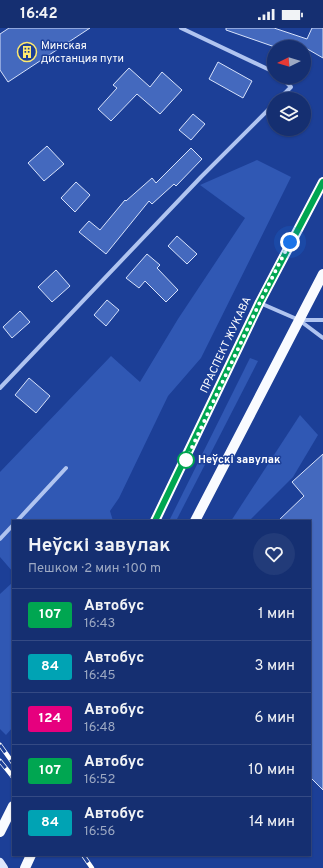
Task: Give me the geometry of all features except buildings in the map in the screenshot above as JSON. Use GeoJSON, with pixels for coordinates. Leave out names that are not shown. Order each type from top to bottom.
{"type":"FeatureCollection","features":[{"type":"Feature","properties":{"kind":"main road","name":"ПРАСПЕКТ ЖУКАВА"},"geometry":{"type":"LineString","coordinates":[[155,520],[260,302],[323,182]]}},
{"type":"Feature","properties":{"kind":"main road"},"geometry":{"type":"LineString","coordinates":[[196,520],[323,274]]}},
{"type":"Feature","properties":{"kind":"main road"},"geometry":{"type":"LineString","coordinates":[[0,832],[12,808]]}},
{"type":"Feature","properties":{"kind":"main road"},"geometry":{"type":"LineString","coordinates":[[24,868],[30,856]]}},
{"type":"Feature","properties":{"kind":"main road"},"geometry":{"type":"LineString","coordinates":[[0,862],[4,868]]}},
{"type":"Feature","properties":{"kind":"street"},"geometry":{"type":"LineString","coordinates":[[180,28],[267,69]]}},
{"type":"Feature","properties":{"kind":"street"},"geometry":{"type":"LineString","coordinates":[[286,92],[291,87],[288,84]]}},
{"type":"Feature","properties":{"kind":"street"},"geometry":{"type":"LineString","coordinates":[[0,388],[267,111]]}},
{"type":"Feature","properties":{"kind":"street"},"geometry":{"type":"LineString","coordinates":[[260,302],[299,320],[323,338]]}},
{"type":"Feature","properties":{"kind":"street"},"geometry":{"type":"LineString","coordinates":[[299,320],[323,320]]}},
{"type":"Feature","properties":{"kind":"street"},"geometry":{"type":"LineString","coordinates":[[18,520],[66,468]]}},
{"type":"Feature","properties":{"kind":"street"},"geometry":{"type":"LineString","coordinates":[[0,539],[12,526]]}},
{"type":"Feature","properties":{"kind":"shaded area"},"geometry":{"type":"Polygon","coordinates":[[[257,160],[291,177],[201,358],[168,396],[119,498],[110,511],[113,520],[12,520],[12,571],[0,557],[0,472],[111,356],[140,382],[178,319],[245,218],[200,185],[257,160]]]}},
{"type":"Feature","properties":{"kind":"shaded area"},"geometry":{"type":"Polygon","coordinates":[[[250,358],[258,361],[177,520],[169,520],[250,358]]]}},
{"type":"Feature","properties":{"kind":"shaded area"},"geometry":{"type":"Polygon","coordinates":[[[300,415],[318,435],[293,477],[250,520],[232,520],[300,415]]]}},
{"type":"Feature","properties":{"kind":"shaded area"},"geometry":{"type":"Polygon","coordinates":[[[12,583],[12,728],[6,735],[0,729],[0,594],[12,583]]]}},
{"type":"Feature","properties":{"kind":"railway"},"geometry":{"type":"LineString","coordinates":[[0,745],[12,762]]}},
{"type":"Feature","properties":{"kind":"railway"},"geometry":{"type":"LineString","coordinates":[[0,761],[12,776]]}},
{"type":"Feature","properties":{"kind":"railway"},"geometry":{"type":"LineString","coordinates":[[84,856],[92,868]]}},
{"type":"Feature","properties":{"kind":"bus line","name":"107"},"geometry":{"type":"LineString","coordinates":[[156,520],[186,460],[260,302],[323,182]]}},
{"type":"Feature","properties":{"kind":"place","name":"Минская дистанция пути"},"geometry":{"type":"Point","coordinates":[27,52]}},
{"type":"Feature","properties":{"kind":"place","name":"Неўскі завулак"},"geometry":{"type":"Point","coordinates":[186,460]}},
{"type":"Feature","properties":{"kind":"route"},"geometry":{"type":"LineString","coordinates":[[186,460],[260,302],[290,242]]}}]}
